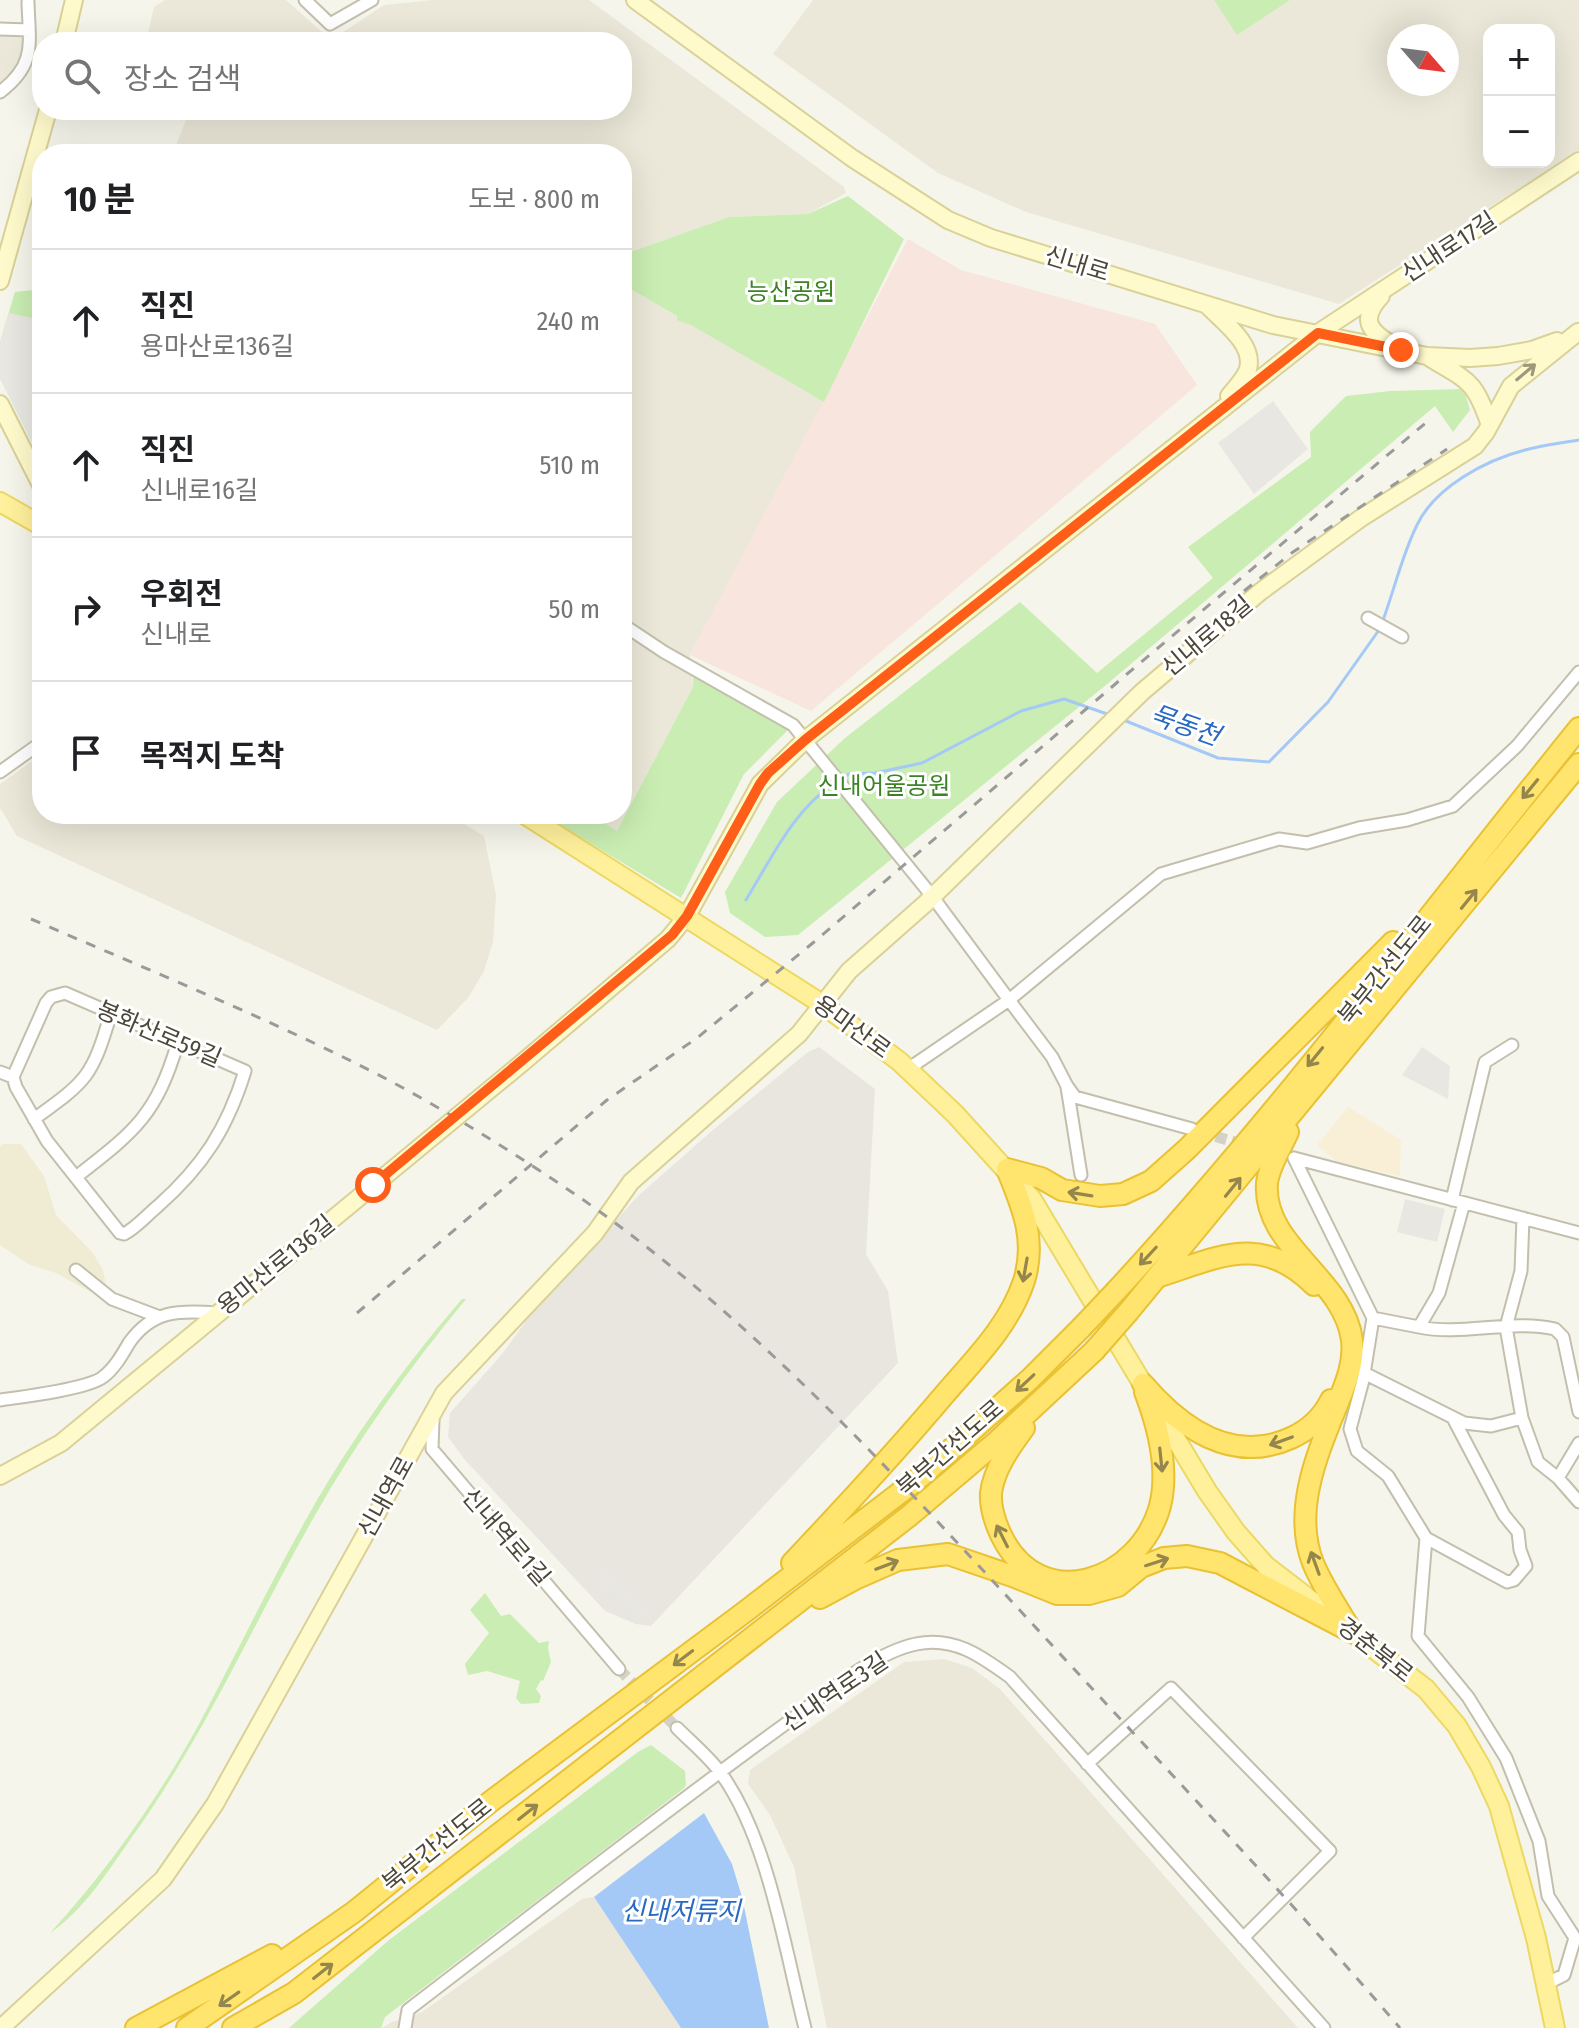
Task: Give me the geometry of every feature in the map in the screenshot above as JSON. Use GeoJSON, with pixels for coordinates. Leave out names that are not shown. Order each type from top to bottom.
{"type":"FeatureCollection","features":[{"type":"Feature","properties":{"kind":"highway","name":"북부간선도로"},"geometry":{"type":"LineString","coordinates":[[187,2028],[354,1912],[490,1802],[919,1478],[1030,1379],[1179,1222],[1249,1139],[1579,728]]}},
{"type":"Feature","properties":{"kind":"highway","name":"북부간선도로"},"geometry":{"type":"LineString","coordinates":[[233,2028],[294,1993],[768,1627],[909,1516],[994,1444],[1094,1351],[1160,1276],[1579,764]]}},
{"type":"Feature","properties":{"kind":"highway"},"geometry":{"type":"LineString","coordinates":[[1007,1169],[1041,1178],[1062,1190],[1081,1195],[1123,1194],[1151,1181],[1187,1149],[1453,884]]}},
{"type":"Feature","properties":{"kind":"highway"},"geometry":{"type":"LineString","coordinates":[[1299,1107],[1270,1172],[1267,1201],[1279,1229],[1332,1294],[1351,1331],[1353,1344],[1349,1372],[1310,1481],[1306,1529],[1312,1560],[1352,1632]]}},
{"type":"Feature","properties":{"kind":"highway"},"geometry":{"type":"LineString","coordinates":[[746,1611],[867,1486],[1002,1328],[1025,1279],[1028,1247],[1027,1218],[1007,1169]]}},
{"type":"Feature","properties":{"kind":"highway"},"geometry":{"type":"LineString","coordinates":[[1143,1384],[1164,1408],[1188,1427],[1211,1439],[1252,1449],[1286,1440],[1316,1421],[1328,1405],[1342,1368],[1342,1344],[1329,1308],[1306,1277],[1283,1262],[1257,1254],[1231,1253],[1160,1276]]}},
{"type":"Feature","properties":{"kind":"highway"},"geometry":{"type":"LineString","coordinates":[[1045,1397],[1003,1459],[991,1494],[992,1508],[998,1530],[1012,1553],[1040,1575],[1073,1582],[1103,1575],[1118,1567],[1136,1551],[1157,1516],[1162,1494],[1160,1450],[1153,1412],[1143,1384]]}},
{"type":"Feature","properties":{"kind":"highway"},"geometry":{"type":"LineString","coordinates":[[768,1627],[857,1578],[898,1560],[948,1554],[1057,1594],[1089,1594],[1118,1586],[1141,1567],[1164,1558],[1187,1556],[1220,1563],[1352,1632]]}},
{"type":"Feature","properties":{"kind":"highway"},"geometry":{"type":"LineString","coordinates":[[136,2028],[354,1912]]}},
{"type":"Feature","properties":{"kind":"highway"},"geometry":{"type":"LineString","coordinates":[[255,2028],[294,1993]]}},
{"type":"Feature","properties":{"kind":"main road"},"geometry":{"type":"LineString","coordinates":[[0,502],[32,520]]}},
{"type":"Feature","properties":{"kind":"main road","name":"용마산로"},"geometry":{"type":"LineString","coordinates":[[540,824],[822,1004],[908,1069],[1007,1169],[1031,1198],[1105,1321]]}},
{"type":"Feature","properties":{"kind":"main road","name":"경춘북로"},"geometry":{"type":"LineString","coordinates":[[1105,1321],[1207,1491],[1236,1532],[1266,1566],[1426,1689],[1457,1726],[1499,1806],[1555,2028]]}},
{"type":"Feature","properties":{"kind":"street"},"geometry":{"type":"LineString","coordinates":[[66,32],[74,0]]}},
{"type":"Feature","properties":{"kind":"street"},"geometry":{"type":"LineString","coordinates":[[305,0],[330,24],[372,0]]}},
{"type":"Feature","properties":{"kind":"street","name":"신내로"},"geometry":{"type":"LineString","coordinates":[[635,0],[852,158],[948,220],[991,238],[1273,325],[1427,356],[1470,358],[1512,354],[1554,343],[1578,332]]}},
{"type":"Feature","properties":{"kind":"street"},"geometry":{"type":"LineString","coordinates":[[0,92],[23,70],[31,45],[30,1]]}},
{"type":"Feature","properties":{"kind":"street"},"geometry":{"type":"LineString","coordinates":[[0,29],[29,30]]}},
{"type":"Feature","properties":{"kind":"street"},"geometry":{"type":"LineString","coordinates":[[38,144],[45,120]]}},
{"type":"Feature","properties":{"kind":"street","name":"신내로17길"},"geometry":{"type":"LineString","coordinates":[[805,740],[1318,333],[1579,161]]}},
{"type":"Feature","properties":{"kind":"street"},"geometry":{"type":"LineString","coordinates":[[0,281],[32,167]]}},
{"type":"Feature","properties":{"kind":"street"},"geometry":{"type":"LineString","coordinates":[[1392,285],[1376,301],[1368,320],[1377,336],[1401,350]]}},
{"type":"Feature","properties":{"kind":"street"},"geometry":{"type":"LineString","coordinates":[[1206,304],[1246,347],[1249,361],[1244,376],[1216,414]]}},
{"type":"Feature","properties":{"kind":"street","name":"신내로18길"},"geometry":{"type":"LineString","coordinates":[[822,1004],[849,971],[932,896],[1142,692],[1301,561],[1361,518],[1469,451],[1479,442],[1504,395],[1515,382],[1578,332]]}},
{"type":"Feature","properties":{"kind":"street"},"geometry":{"type":"LineString","coordinates":[[1427,356],[1472,385],[1490,425]]}},
{"type":"Feature","properties":{"kind":"street"},"geometry":{"type":"LineString","coordinates":[[0,404],[32,467]]}},
{"type":"Feature","properties":{"kind":"street"},"geometry":{"type":"LineString","coordinates":[[1368,618],[1402,637]]}},
{"type":"Feature","properties":{"kind":"street"},"geometry":{"type":"LineString","coordinates":[[632,631],[793,725],[932,896],[1052,1057],[1075,1097],[1192,1129]]}},
{"type":"Feature","properties":{"kind":"street"},"geometry":{"type":"LineString","coordinates":[[908,1069],[1009,1000],[1161,874],[1279,839],[1307,843],[1453,806],[1517,746],[1579,672]]}},
{"type":"Feature","properties":{"kind":"street","name":"용마산로136길"},"geometry":{"type":"LineString","coordinates":[[0,1476],[61,1443],[668,939],[687,916],[760,784],[805,740]]}},
{"type":"Feature","properties":{"kind":"street"},"geometry":{"type":"LineString","coordinates":[[0,772],[32,749]]}},
{"type":"Feature","properties":{"kind":"street","name":"봉화산로59길"},"geometry":{"type":"LineString","coordinates":[[65,993],[178,1042],[245,1071],[227,1118],[207,1155],[189,1177],[124,1234],[120,1233],[47,1141],[13,1077],[46,1003],[51,997],[65,993]]}},
{"type":"Feature","properties":{"kind":"street","name":"신내역로"},"geometry":{"type":"LineString","coordinates":[[1,2028],[173,1867],[215,1804],[444,1393],[595,1233],[631,1182],[799,1034],[822,1004]]}},
{"type":"Feature","properties":{"kind":"street"},"geometry":{"type":"LineString","coordinates":[[34,1119],[87,1077],[97,1059],[111,1013]]}},
{"type":"Feature","properties":{"kind":"street"},"geometry":{"type":"LineString","coordinates":[[76,1177],[121,1141],[155,1104],[167,1080],[178,1042]]}},
{"type":"Feature","properties":{"kind":"street"},"geometry":{"type":"LineString","coordinates":[[1419,1327],[1439,1293],[1485,1062],[1512,1045]]}},
{"type":"Feature","properties":{"kind":"street"},"geometry":{"type":"LineString","coordinates":[[0,1072],[13,1077]]}},
{"type":"Feature","properties":{"kind":"street"},"geometry":{"type":"LineString","coordinates":[[1067,1086],[1081,1175]]}},
{"type":"Feature","properties":{"kind":"street"},"geometry":{"type":"LineString","coordinates":[[1454,1420],[1504,1515],[1518,1532],[1526,1566],[1514,1580],[1507,1582],[1426,1538],[1388,1476],[1357,1451],[1353,1444],[1351,1419],[1364,1373],[1373,1318],[1294,1158],[1579,1233]]}},
{"type":"Feature","properties":{"kind":"street"},"geometry":{"type":"LineString","coordinates":[[1523,1218],[1521,1271],[1506,1327],[1522,1418],[1538,1462],[1558,1478],[1579,1502]]}},
{"type":"Feature","properties":{"kind":"street"},"geometry":{"type":"LineString","coordinates":[[76,1270],[112,1299],[157,1316],[217,1313]]}},
{"type":"Feature","properties":{"kind":"street"},"geometry":{"type":"LineString","coordinates":[[0,1400],[40,1395],[100,1380],[115,1365],[137,1332],[157,1316]]}},
{"type":"Feature","properties":{"kind":"street"},"geometry":{"type":"LineString","coordinates":[[1373,1318],[1440,1330],[1550,1328],[1561,1335],[1579,1412]]}},
{"type":"Feature","properties":{"kind":"street"},"geometry":{"type":"LineString","coordinates":[[1364,1373],[1454,1420],[1486,1427],[1522,1418]]}},
{"type":"Feature","properties":{"kind":"street","name":"신내역로1길"},"geometry":{"type":"LineString","coordinates":[[444,1393],[432,1421],[432,1449],[619,1669]]}},
{"type":"Feature","properties":{"kind":"street"},"geometry":{"type":"LineString","coordinates":[[1558,1478],[1579,1443]]}},
{"type":"Feature","properties":{"kind":"street"},"geometry":{"type":"LineString","coordinates":[[1426,1538],[1418,1636],[1468,1697],[1506,1758],[1539,1841],[1548,1896],[1575,1938],[1564,1975],[1546,1984]]}},
{"type":"Feature","properties":{"kind":"street","name":"신내역로3길"},"geometry":{"type":"LineString","coordinates":[[405,2028],[408,2010],[720,1772],[860,1671],[892,1652],[918,1643],[954,1643],[977,1653],[1010,1677],[1324,2028]]}},
{"type":"Feature","properties":{"kind":"street"},"geometry":{"type":"LineString","coordinates":[[1087,1764],[1171,1688],[1330,1851],[1243,1938]]}},
{"type":"Feature","properties":{"kind":"street"},"geometry":{"type":"LineString","coordinates":[[677,1728],[720,1772],[749,1824],[770,1889],[805,2028]]}},
{"type":"Feature","properties":{"kind":"shaded area"},"geometry":{"type":"Polygon","coordinates":[[[165,0],[286,0],[322,32],[148,32],[154,7],[165,0]]]}},
{"type":"Feature","properties":{"kind":"shaded area"},"geometry":{"type":"Polygon","coordinates":[[[433,0],[589,0],[844,187],[846,193],[808,214],[729,217],[632,251],[632,144],[177,144],[186,120],[632,120],[632,32],[343,32],[384,5],[433,0]]]}},
{"type":"Feature","properties":{"kind":"shaded area"},"geometry":{"type":"Polygon","coordinates":[[[813,0],[1214,0],[1238,34],[1290,0],[1579,0],[1579,150],[1555,165],[1555,24],[1483,24],[1483,168],[1551,168],[1339,304],[1026,212],[938,173],[773,54],[813,0]]]}},
{"type":"Feature","properties":{"kind":"shaded area"},"geometry":{"type":"Polygon","coordinates":[[[0,32],[25,34],[28,51],[12,80],[0,87],[0,32]]]}},
{"type":"Feature","properties":{"kind":"shaded area"},"geometry":{"type":"Polygon","coordinates":[[[908,239],[961,270],[1155,324],[1197,385],[811,711],[690,655],[908,239]]]}},
{"type":"Feature","properties":{"kind":"shaded area"},"geometry":{"type":"Polygon","coordinates":[[[632,290],[824,402],[690,655],[693,687],[632,803],[632,290]]]}},
{"type":"Feature","properties":{"kind":"shaded area"},"geometry":{"type":"Polygon","coordinates":[[[9,313],[32,318],[32,442],[0,378],[0,342],[9,313]]]}},
{"type":"Feature","properties":{"kind":"shaded area"},"geometry":{"type":"Polygon","coordinates":[[[1273,401],[1308,449],[1254,494],[1218,443],[1273,401]]]}},
{"type":"Feature","properties":{"kind":"shaded area"},"geometry":{"type":"Polygon","coordinates":[[[32,761],[32,824],[464,824],[484,836],[496,895],[493,942],[484,971],[468,998],[437,1030],[17,836],[0,808],[0,784],[32,761]]]}},
{"type":"Feature","properties":{"kind":"shaded area"},"geometry":{"type":"Polygon","coordinates":[[[605,824],[621,824],[617,832],[605,824]]]}},
{"type":"Feature","properties":{"kind":"shaded area"},"geometry":{"type":"Polygon","coordinates":[[[819,1047],[875,1089],[866,1254],[888,1291],[898,1363],[651,1626],[636,1624],[605,1611],[465,1460],[448,1437],[450,1413],[503,1353],[534,1310],[638,1196],[714,1129],[808,1052],[819,1047]]]}},
{"type":"Feature","properties":{"kind":"shaded area"},"geometry":{"type":"Polygon","coordinates":[[[1422,1047],[1450,1066],[1448,1099],[1402,1075],[1422,1047]]]}},
{"type":"Feature","properties":{"kind":"shaded area"},"geometry":{"type":"Polygon","coordinates":[[[1348,1107],[1401,1140],[1400,1176],[1337,1162],[1317,1145],[1348,1107]]]}},
{"type":"Feature","properties":{"kind":"shaded area"},"geometry":{"type":"Polygon","coordinates":[[[3,1144],[21,1144],[44,1176],[56,1215],[93,1253],[103,1270],[108,1297],[104,1299],[56,1273],[30,1265],[0,1245],[0,1147],[3,1144]]]}},
{"type":"Feature","properties":{"kind":"shaded area"},"geometry":{"type":"Polygon","coordinates":[[[1405,1199],[1445,1209],[1437,1242],[1397,1232],[1405,1199]]]}},
{"type":"Feature","properties":{"kind":"shaded area"},"geometry":{"type":"Polygon","coordinates":[[[604,1567],[650,1611],[637,1624],[592,1580],[604,1567]]]}},
{"type":"Feature","properties":{"kind":"shaded area"},"geometry":{"type":"Polygon","coordinates":[[[944,1659],[972,1668],[1000,1689],[1298,2028],[827,2028],[794,1867],[770,1815],[748,1784],[750,1770],[904,1662],[944,1659]]]}},
{"type":"Feature","properties":{"kind":"shaded area"},"geometry":{"type":"Polygon","coordinates":[[[594,1897],[681,2028],[382,2028],[422,2012],[582,1899],[594,1897]]]}},
{"type":"Feature","properties":{"kind":"green space"},"geometry":{"type":"Polygon","coordinates":[[[1214,0],[1290,0],[1237,35],[1214,0]]]}},
{"type":"Feature","properties":{"kind":"green space","name":"능산공원"},"geometry":{"type":"Polygon","coordinates":[[[848,196],[904,239],[824,402],[691,325],[677,320],[677,316],[632,290],[632,251],[729,217],[808,214],[848,196]]]}},
{"type":"Feature","properties":{"kind":"green space"},"geometry":{"type":"Polygon","coordinates":[[[32,290],[32,442],[0,378],[0,342],[15,292],[32,290]]]}},
{"type":"Feature","properties":{"kind":"green space","name":"신내어울공원"},"geometry":{"type":"Polygon","coordinates":[[[1464,389],[1470,410],[1453,432],[1435,406],[1106,685],[798,935],[765,937],[730,913],[725,892],[777,802],[845,738],[1020,602],[1097,673],[1213,578],[1188,547],[1311,457],[1310,432],[1346,396],[1464,389]]]}},
{"type":"Feature","properties":{"kind":"green space"},"geometry":{"type":"Polygon","coordinates":[[[693,668],[793,725],[744,774],[681,898],[559,824],[606,824],[617,831],[621,824],[632,824],[632,803],[693,687],[693,668]]]}},
{"type":"Feature","properties":{"kind":"green space"},"geometry":{"type":"Polygon","coordinates":[[[462,1299],[466,1299],[424,1351],[348,1460],[158,1799],[95,1889],[74,1913],[50,1933],[111,1860],[166,1781],[329,1480],[392,1387],[462,1299]]]}},
{"type":"Feature","properties":{"kind":"green space"},"geometry":{"type":"Polygon","coordinates":[[[485,1593],[501,1616],[510,1614],[539,1643],[549,1641],[551,1662],[536,1689],[541,1696],[539,1703],[521,1704],[516,1698],[520,1681],[487,1671],[468,1675],[465,1664],[489,1633],[470,1610],[485,1593]]]}},
{"type":"Feature","properties":{"kind":"green space"},"geometry":{"type":"Polygon","coordinates":[[[651,1745],[685,1771],[686,1785],[683,1789],[385,2017],[381,2028],[289,2028],[389,1940],[651,1745]]]}},
{"type":"Feature","properties":{"kind":"water","name":"신내저류지"},"geometry":{"type":"Polygon","coordinates":[[[704,1813],[732,1864],[742,1897],[769,2028],[681,2028],[594,1897],[704,1813]]]}},
{"type":"Feature","properties":{"kind":"waterway","name":"묵동천"},"geometry":{"type":"LineString","coordinates":[[1382,623],[1417,525],[1436,499],[1463,477],[1494,461],[1531,448],[1579,440]]}},
{"type":"Feature","properties":{"kind":"waterway","name":"묵동천"},"geometry":{"type":"LineString","coordinates":[[1121,719],[1218,758],[1269,762],[1328,702],[1379,630]]}},
{"type":"Feature","properties":{"kind":"waterway","name":"묵동천"},"geometry":{"type":"LineString","coordinates":[[841,779],[849,774],[875,773],[922,763],[1021,711],[1064,699],[1110,715]]}},
{"type":"Feature","properties":{"kind":"waterway","name":"묵동천"},"geometry":{"type":"LineString","coordinates":[[746,900],[795,821],[807,806],[835,783]]}},
{"type":"Feature","properties":{"kind":"tunnel"},"geometry":{"type":"LineString","coordinates":[[1200,1132],[1245,1145]]}},
{"type":"Feature","properties":{"kind":"tunnel"},"geometry":{"type":"LineString","coordinates":[[619,1669],[677,1728]]}},
{"type":"Feature","properties":{"kind":"railway"},"geometry":{"type":"LineString","coordinates":[[357,1313],[607,1100],[697,1038],[814,942],[1428,421]]}},
{"type":"Feature","properties":{"kind":"railway"},"geometry":{"type":"LineString","coordinates":[[1244,591],[1293,552],[1447,449]]}},
{"type":"Feature","properties":{"kind":"railway"},"geometry":{"type":"LineString","coordinates":[[31,919],[247,1012],[375,1073],[506,1149],[647,1247],[769,1352],[940,1524],[1314,1930],[1400,2028]]}},
{"type":"Feature","properties":{"kind":"route"},"geometry":{"type":"LineString","coordinates":[[373,1185],[672,935],[687,916],[760,784],[805,740],[1318,333],[1401,350]]}}]}
